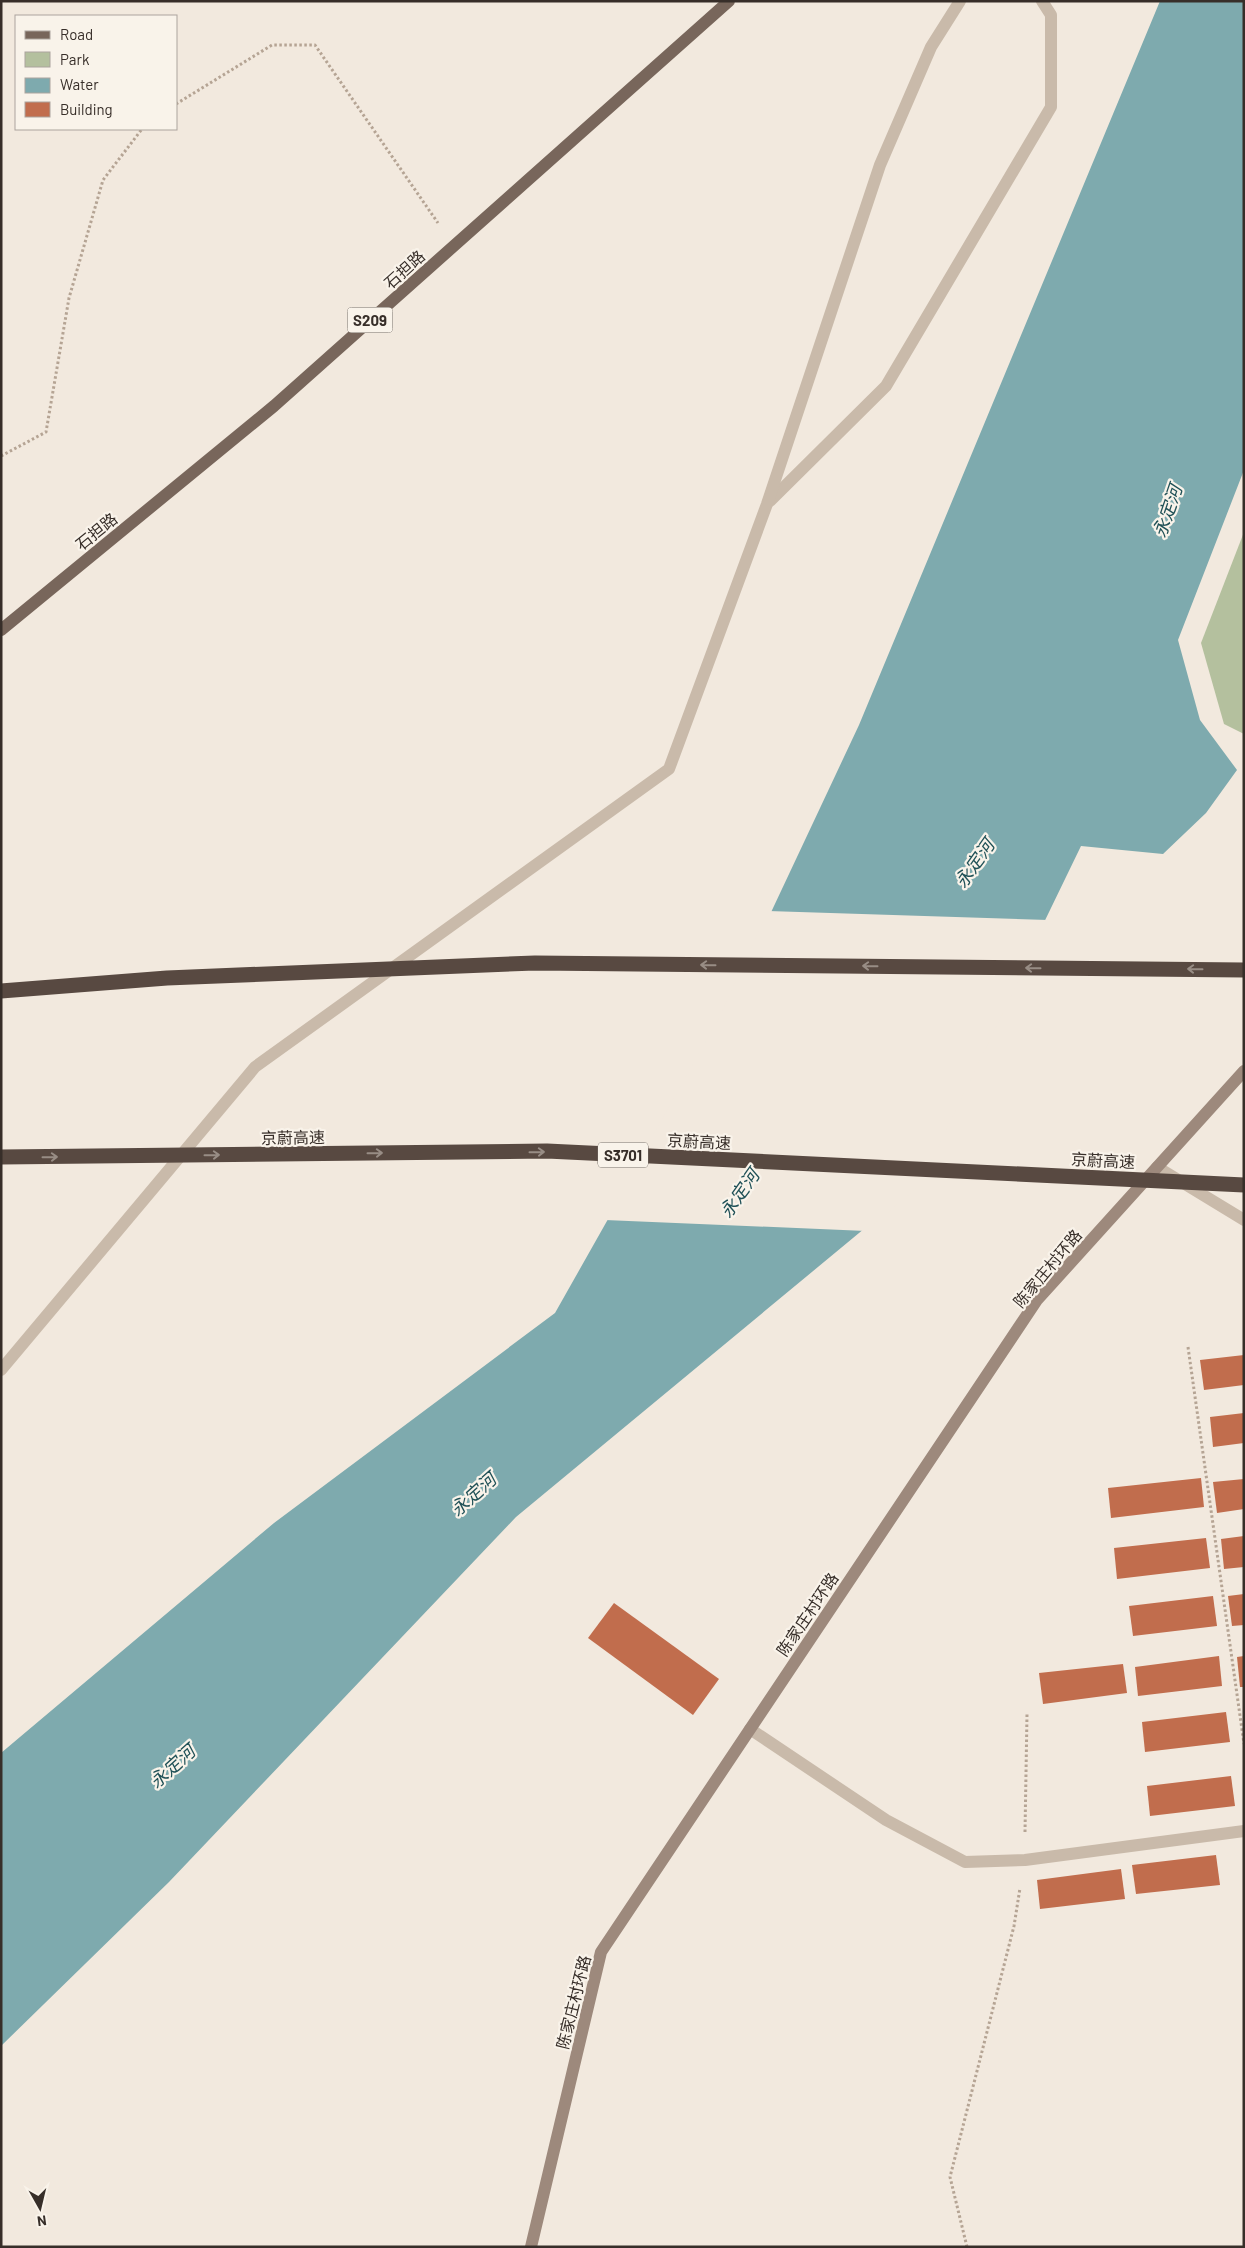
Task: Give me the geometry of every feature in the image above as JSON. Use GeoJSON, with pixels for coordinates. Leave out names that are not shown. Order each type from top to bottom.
{"type":"FeatureCollection","features":[{"type":"Feature","properties":{"kind":"highway"},"geometry":{"type":"LineString","coordinates":[[1,990],[167,978],[535,963],[1244,970]]}},
{"type":"Feature","properties":{"kind":"highway","name":"京蔚高速"},"geometry":{"type":"LineString","coordinates":[[1,1157],[548,1152],[1244,1184]]}},
{"type":"Feature","properties":{"kind":"main road","name":"石担路"},"geometry":{"type":"LineString","coordinates":[[1,630],[274,406],[729,1]]}},
{"type":"Feature","properties":{"kind":"street"},"geometry":{"type":"LineString","coordinates":[[1,1370],[255,1067],[669,769],[767,504],[880,165],[930,47],[960,1]]}},
{"type":"Feature","properties":{"kind":"street"},"geometry":{"type":"LineString","coordinates":[[767,504],[886,386],[1051,106],[1051,15],[1042,1]]}},
{"type":"Feature","properties":{"kind":"street","name":"陈家庄村环路"},"geometry":{"type":"LineString","coordinates":[[531,2247],[601,1952],[1037,1300],[1244,1070]]}},
{"type":"Feature","properties":{"kind":"street"},"geometry":{"type":"LineString","coordinates":[[1157,1167],[1244,1220]]}},
{"type":"Feature","properties":{"kind":"street"},"geometry":{"type":"LineString","coordinates":[[750,1729],[886,1820],[965,1862],[1025,1860],[1244,1831]]}},
{"type":"Feature","properties":{"kind":"path"},"geometry":{"type":"LineString","coordinates":[[178,103],[272,45],[315,45],[454,246]]}},
{"type":"Feature","properties":{"kind":"path"},"geometry":{"type":"LineString","coordinates":[[1,456],[46,432],[69,298],[104,180],[141,130]]}},
{"type":"Feature","properties":{"kind":"path"},"geometry":{"type":"LineString","coordinates":[[1188,1347],[1244,1744]]}},
{"type":"Feature","properties":{"kind":"path"},"geometry":{"type":"LineString","coordinates":[[967,2247],[950,2177],[1014,1926],[1025,1860],[1028,1714]]}},
{"type":"Feature","properties":{"kind":"green space"},"geometry":{"type":"Polygon","coordinates":[[[1244,532],[1244,734],[1224,724],[1201,643],[1244,532]]]}},
{"type":"Feature","properties":{"kind":"water","name":"永定河"},"geometry":{"type":"Polygon","coordinates":[[[1160,1],[1244,1],[1244,470],[1178,640],[1200,720],[1237,770],[1206,813],[1163,854],[1081,846],[917,1185],[516,1517],[169,1882],[1,2046],[1,1753],[274,1523],[555,1313],[720,1021],[859,725],[1160,1]]]}},
{"type":"Feature","properties":{"kind":"pier"},"geometry":{"type":"Polygon","coordinates":[[[768,911],[1048,920],[919,1186],[866,1231],[605,1220],[718,1020],[768,911]]]}},
{"type":"Feature","properties":{"kind":"building"},"geometry":{"type":"Polygon","coordinates":[[[1244,1355],[1244,1385],[1204,1390],[1200,1360],[1244,1355]]]}},
{"type":"Feature","properties":{"kind":"building"},"geometry":{"type":"Polygon","coordinates":[[[1244,1413],[1244,1443],[1213,1447],[1210,1417],[1244,1413]]]}},
{"type":"Feature","properties":{"kind":"building"},"geometry":{"type":"Polygon","coordinates":[[[1201,1478],[1204,1507],[1111,1518],[1108,1488],[1201,1478]]]}},
{"type":"Feature","properties":{"kind":"building"},"geometry":{"type":"Polygon","coordinates":[[[1244,1479],[1244,1509],[1217,1513],[1213,1482],[1244,1479]]]}},
{"type":"Feature","properties":{"kind":"building"},"geometry":{"type":"Polygon","coordinates":[[[1244,1536],[1244,1567],[1224,1569],[1221,1539],[1244,1536]]]}},
{"type":"Feature","properties":{"kind":"building"},"geometry":{"type":"Polygon","coordinates":[[[1206,1538],[1210,1568],[1117,1579],[1114,1548],[1206,1538]]]}},
{"type":"Feature","properties":{"kind":"building"},"geometry":{"type":"Polygon","coordinates":[[[1244,1594],[1244,1625],[1232,1626],[1228,1596],[1244,1594]]]}},
{"type":"Feature","properties":{"kind":"building"},"geometry":{"type":"Polygon","coordinates":[[[1213,1596],[1217,1626],[1133,1636],[1129,1606],[1213,1596]]]}},
{"type":"Feature","properties":{"kind":"building"},"geometry":{"type":"Polygon","coordinates":[[[614,1603],[719,1679],[693,1715],[588,1638],[614,1603]]]}},
{"type":"Feature","properties":{"kind":"building"},"geometry":{"type":"Polygon","coordinates":[[[1219,1656],[1222,1686],[1138,1696],[1135,1667],[1219,1656]]]}},
{"type":"Feature","properties":{"kind":"building"},"geometry":{"type":"Polygon","coordinates":[[[1244,1656],[1244,1687],[1240,1687],[1237,1657],[1244,1656]]]}},
{"type":"Feature","properties":{"kind":"building"},"geometry":{"type":"Polygon","coordinates":[[[1123,1664],[1127,1693],[1043,1704],[1039,1673],[1123,1664]]]}},
{"type":"Feature","properties":{"kind":"building"},"geometry":{"type":"Polygon","coordinates":[[[1226,1712],[1230,1742],[1145,1752],[1142,1722],[1226,1712]]]}},
{"type":"Feature","properties":{"kind":"building"},"geometry":{"type":"Polygon","coordinates":[[[1231,1776],[1235,1806],[1150,1816],[1147,1786],[1231,1776]]]}},
{"type":"Feature","properties":{"kind":"building"},"geometry":{"type":"Polygon","coordinates":[[[1216,1855],[1220,1885],[1136,1894],[1132,1865],[1216,1855]]]}},
{"type":"Feature","properties":{"kind":"building"},"geometry":{"type":"Polygon","coordinates":[[[1121,1869],[1125,1899],[1040,1909],[1037,1880],[1121,1869]]]}}]}
